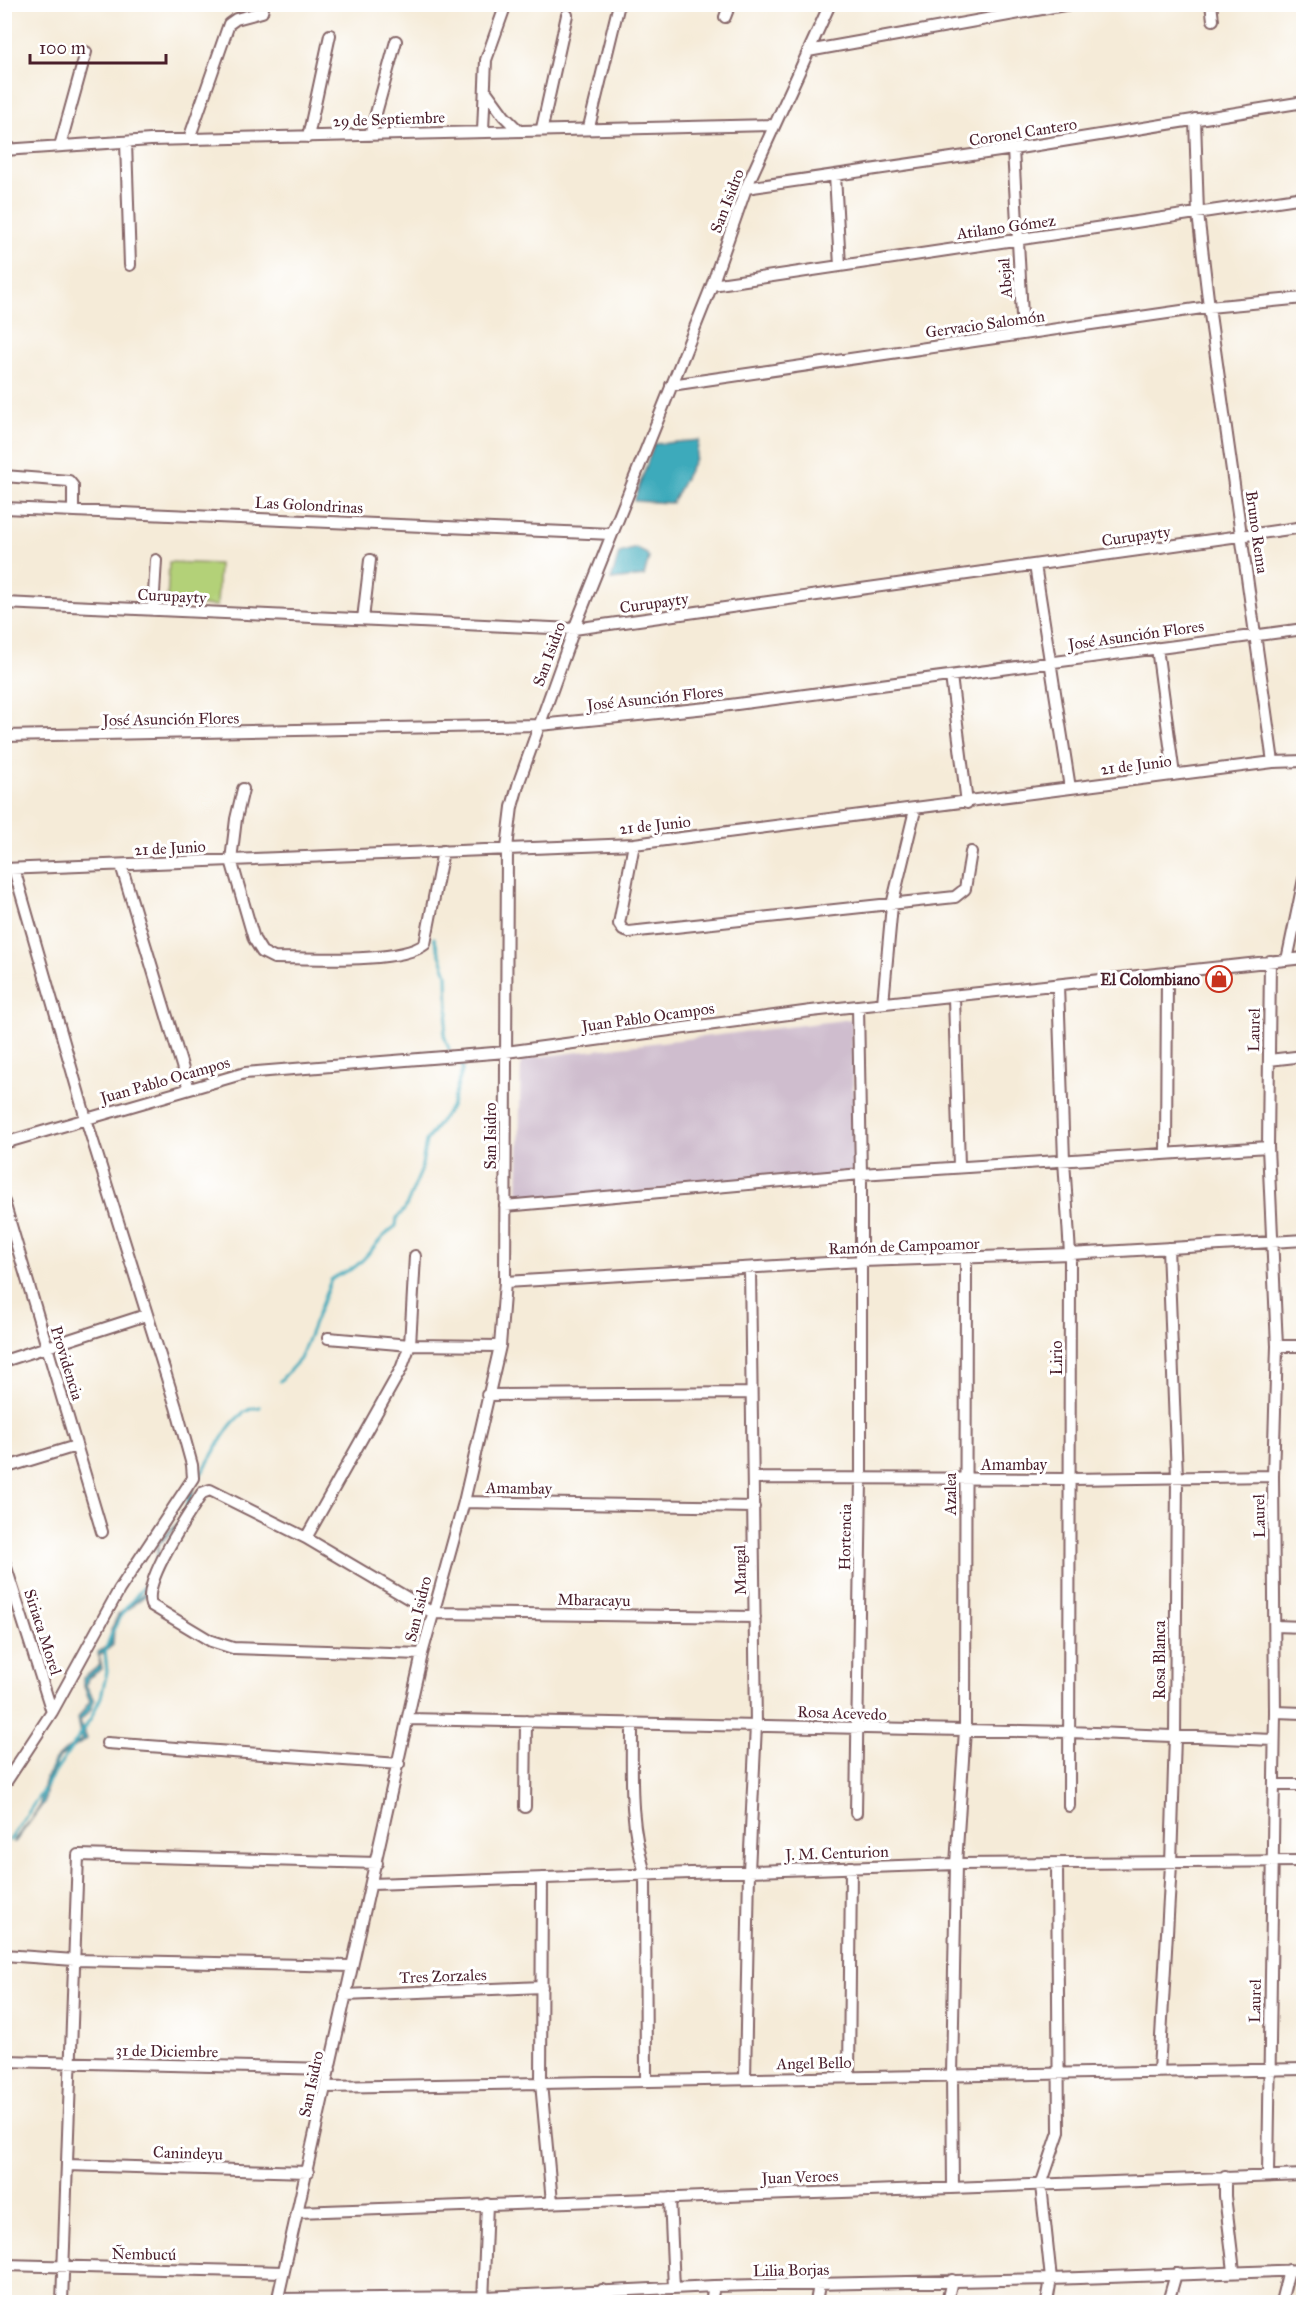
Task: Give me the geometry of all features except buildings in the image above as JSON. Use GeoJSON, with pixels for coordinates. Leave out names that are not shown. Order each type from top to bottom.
{"type":"FeatureCollection","features":[{"type":"Feature","properties":{"kind":"street"},"geometry":{"type":"LineString","coordinates":[[189,140],[229,24],[236,19],[262,12],[264,4]]}},
{"type":"Feature","properties":{"kind":"street"},"geometry":{"type":"LineString","coordinates":[[483,131],[486,60],[506,4]]}},
{"type":"Feature","properties":{"kind":"street"},"geometry":{"type":"LineString","coordinates":[[589,127],[619,4]]}},
{"type":"Feature","properties":{"kind":"street"},"geometry":{"type":"LineString","coordinates":[[725,17],[730,4]]}},
{"type":"Feature","properties":{"kind":"street","name":"San Isidro"},"geometry":{"type":"LineString","coordinates":[[278,2301],[422,1654],[464,1502],[500,1346],[506,1282],[507,848],[516,790],[574,629],[712,285],[746,188],[830,4]]}},
{"type":"Feature","properties":{"kind":"street"},"geometry":{"type":"LineString","coordinates":[[808,51],[1070,4]]}},
{"type":"Feature","properties":{"kind":"street"},"geometry":{"type":"LineString","coordinates":[[1211,4],[1213,20]]}},
{"type":"Feature","properties":{"kind":"street"},"geometry":{"type":"LineString","coordinates":[[542,128],[567,15]]}},
{"type":"Feature","properties":{"kind":"street"},"geometry":{"type":"LineString","coordinates":[[308,137],[330,35]]}},
{"type":"Feature","properties":{"kind":"street"},"geometry":{"type":"LineString","coordinates":[[370,135],[396,41]]}},
{"type":"Feature","properties":{"kind":"street"},"geometry":{"type":"LineString","coordinates":[[60,146],[86,52]]}},
{"type":"Feature","properties":{"kind":"street"},"geometry":{"type":"LineString","coordinates":[[485,90],[504,116],[519,131]]}},
{"type":"Feature","properties":{"kind":"street","name":"Coronel Cantero"},"geometry":{"type":"LineString","coordinates":[[746,188],[1013,149],[1304,102]]}},
{"type":"Feature","properties":{"kind":"street","name":"Bruno Rema"},"geometry":{"type":"LineString","coordinates":[[1195,119],[1198,214],[1209,307],[1273,762]]}},
{"type":"Feature","properties":{"kind":"street","name":"29 de Septiembre"},"geometry":{"type":"LineString","coordinates":[[4,150],[126,141],[519,131],[542,128],[774,125]]}},
{"type":"Feature","properties":{"kind":"street"},"geometry":{"type":"LineString","coordinates":[[126,141],[130,265]]}},
{"type":"Feature","properties":{"kind":"street","name":"Abejal"},"geometry":{"type":"LineString","coordinates":[[1013,149],[1023,334]]}},
{"type":"Feature","properties":{"kind":"street"},"geometry":{"type":"LineString","coordinates":[[835,175],[840,266]]}},
{"type":"Feature","properties":{"kind":"street","name":"Atilano Gómez"},"geometry":{"type":"LineString","coordinates":[[712,285],[1304,197]]}},
{"type":"Feature","properties":{"kind":"street","name":"Gervacio Salomón"},"geometry":{"type":"LineString","coordinates":[[671,385],[1209,307],[1304,298]]}},
{"type":"Feature","properties":{"kind":"street"},"geometry":{"type":"LineString","coordinates":[[4,476],[69,481],[73,486],[73,510]]}},
{"type":"Feature","properties":{"kind":"street","name":"Las Golondrinas"},"geometry":{"type":"LineString","coordinates":[[4,508],[612,534]]}},
{"type":"Feature","properties":{"kind":"street","name":"Curupayty"},"geometry":{"type":"LineString","coordinates":[[4,603],[574,629],[1304,527]]}},
{"type":"Feature","properties":{"kind":"street"},"geometry":{"type":"LineString","coordinates":[[153,610],[156,560]]}},
{"type":"Feature","properties":{"kind":"street"},"geometry":{"type":"LineString","coordinates":[[363,619],[370,560]]}},
{"type":"Feature","properties":{"kind":"street"},"geometry":{"type":"LineString","coordinates":[[1035,565],[1052,661],[1070,788]]}},
{"type":"Feature","properties":{"kind":"street","name":"José Asunción Flores"},"geometry":{"type":"LineString","coordinates":[[4,736],[540,725],[708,708],[1304,628]]}},
{"type":"Feature","properties":{"kind":"street"},"geometry":{"type":"LineString","coordinates":[[1157,648],[1174,775]]}},
{"type":"Feature","properties":{"kind":"street"},"geometry":{"type":"LineString","coordinates":[[951,676],[967,802]]}},
{"type":"Feature","properties":{"kind":"street","name":"21 de Junio"},"geometry":{"type":"LineString","coordinates":[[9,869],[634,844],[915,810],[1273,762],[1304,761]]}},
{"type":"Feature","properties":{"kind":"street"},"geometry":{"type":"LineString","coordinates":[[243,789],[236,819],[231,860],[254,939],[262,952],[274,958],[397,956],[418,950],[424,944],[443,850]]}},
{"type":"Feature","properties":{"kind":"street"},"geometry":{"type":"LineString","coordinates":[[883,1003],[892,905],[915,810]]}},
{"type":"Feature","properties":{"kind":"street"},"geometry":{"type":"LineString","coordinates":[[634,844],[619,924],[623,930],[629,932],[892,905],[962,894],[965,889],[971,852]]}},
{"type":"Feature","properties":{"kind":"street"},"geometry":{"type":"LineString","coordinates":[[121,865],[189,1089]]}},
{"type":"Feature","properties":{"kind":"street"},"geometry":{"type":"LineString","coordinates":[[4,1785],[52,1712],[119,1590],[193,1478],[182,1426],[9,869]]}},
{"type":"Feature","properties":{"kind":"street"},"geometry":{"type":"LineString","coordinates":[[1287,960],[1304,879]]}},
{"type":"Feature","properties":{"kind":"street","name":"Juan Pablo Ocampos"},"geometry":{"type":"LineString","coordinates":[[4,1143],[245,1073],[506,1052],[883,1003],[1304,958]]}},
{"type":"Feature","properties":{"kind":"street","name":"Laurel"},"geometry":{"type":"LineString","coordinates":[[1268,2175],[1275,1712],[1274,1476],[1277,1346],[1268,1148],[1270,961]]}},
{"type":"Feature","properties":{"kind":"street"},"geometry":{"type":"LineString","coordinates":[[1166,1153],[1167,973]]}},
{"type":"Feature","properties":{"kind":"street","name":"Lirio"},"geometry":{"type":"LineString","coordinates":[[1058,985],[1064,1160],[1070,1254],[1069,1806]]}},
{"type":"Feature","properties":{"kind":"street"},"geometry":{"type":"LineString","coordinates":[[954,997],[959,1166]]}},
{"type":"Feature","properties":{"kind":"street","name":"Hortencia"},"geometry":{"type":"LineString","coordinates":[[856,1813],[862,1261],[858,1006]]}},
{"type":"Feature","properties":{"kind":"street"},"geometry":{"type":"LineString","coordinates":[[1269,1060],[1304,1056]]}},
{"type":"Feature","properties":{"kind":"street"},"geometry":{"type":"LineString","coordinates":[[505,1206],[959,1166],[1268,1148]]}},
{"type":"Feature","properties":{"kind":"street","name":"Providencia"},"geometry":{"type":"LineString","coordinates":[[4,1202],[102,1532]]}},
{"type":"Feature","properties":{"kind":"street","name":"Ramón de Campoamor"},"geometry":{"type":"LineString","coordinates":[[506,1282],[862,1261],[1070,1254],[1304,1240]]}},
{"type":"Feature","properties":{"kind":"street","name":"Rosa Blanca"},"geometry":{"type":"LineString","coordinates":[[1159,2071],[1171,1864],[1175,1736],[1177,1476],[1168,1248]]}},
{"type":"Feature","properties":{"kind":"street"},"geometry":{"type":"LineString","coordinates":[[306,1538],[401,1369],[410,1344],[415,1256]]}},
{"type":"Feature","properties":{"kind":"street","name":"Azalea"},"geometry":{"type":"LineString","coordinates":[[953,2187],[952,2075],[956,1864],[965,1730],[966,1258]]}},
{"type":"Feature","properties":{"kind":"street","name":"Mangal"},"geometry":{"type":"LineString","coordinates":[[745,2079],[749,1870],[756,1725],[750,1269]]}},
{"type":"Feature","properties":{"kind":"street"},"geometry":{"type":"LineString","coordinates":[[4,1361],[146,1315]]}},
{"type":"Feature","properties":{"kind":"street"},"geometry":{"type":"LineString","coordinates":[[328,1338],[410,1344],[500,1346]]}},
{"type":"Feature","properties":{"kind":"street"},"geometry":{"type":"LineString","coordinates":[[1277,1346],[1304,1346]]}},
{"type":"Feature","properties":{"kind":"street"},"geometry":{"type":"LineString","coordinates":[[487,1395],[751,1393]]}},
{"type":"Feature","properties":{"kind":"street"},"geometry":{"type":"LineString","coordinates":[[4,1468],[76,1446]]}},
{"type":"Feature","properties":{"kind":"street","name":"Amambay"},"geometry":{"type":"LineString","coordinates":[[754,1478],[1071,1479],[1274,1476]]}},
{"type":"Feature","properties":{"kind":"street"},"geometry":{"type":"LineString","coordinates":[[422,1654],[233,1648],[211,1641],[151,1605],[150,1593],[163,1556],[206,1491],[210,1490],[306,1538],[433,1613]]}},
{"type":"Feature","properties":{"kind":"street","name":"Amambay"},"geometry":{"type":"LineString","coordinates":[[464,1502],[754,1507]]}},
{"type":"Feature","properties":{"kind":"street","name":"Siriaca Morel"},"geometry":{"type":"LineString","coordinates":[[4,1561],[52,1712]]}},
{"type":"Feature","properties":{"kind":"street","name":"Mbaracayu"},"geometry":{"type":"LineString","coordinates":[[433,1613],[755,1617]]}},
{"type":"Feature","properties":{"kind":"street"},"geometry":{"type":"LineString","coordinates":[[1275,1626],[1304,1627]]}},
{"type":"Feature","properties":{"kind":"street"},"geometry":{"type":"LineString","coordinates":[[1275,1712],[1304,1713]]}},
{"type":"Feature","properties":{"kind":"street","name":"Rosa Acevedo"},"geometry":{"type":"LineString","coordinates":[[408,1719],[1069,1732],[1274,1740]]}},
{"type":"Feature","properties":{"kind":"street"},"geometry":{"type":"LineString","coordinates":[[525,1807],[526,1722]]}},
{"type":"Feature","properties":{"kind":"street"},"geometry":{"type":"LineString","coordinates":[[632,1724],[632,1814],[635,1841],[645,1873],[646,2081]]}},
{"type":"Feature","properties":{"kind":"street"},"geometry":{"type":"LineString","coordinates":[[106,1743],[399,1764]]}},
{"type":"Feature","properties":{"kind":"street"},"geometry":{"type":"LineString","coordinates":[[1274,1785],[1304,1785]]}},
{"type":"Feature","properties":{"kind":"street"},"geometry":{"type":"LineString","coordinates":[[62,2302],[78,1855],[377,1863]]}},
{"type":"Feature","properties":{"kind":"street","name":"J. M. Centurion"},"geometry":{"type":"LineString","coordinates":[[372,1884],[956,1864],[1171,1864],[1304,1861]]}},
{"type":"Feature","properties":{"kind":"street"},"geometry":{"type":"LineString","coordinates":[[1047,2302],[1051,2279],[1041,2185],[1059,2132],[1058,1864]]}},
{"type":"Feature","properties":{"kind":"street"},"geometry":{"type":"LineString","coordinates":[[849,2077],[851,1867]]}},
{"type":"Feature","properties":{"kind":"street"},"geometry":{"type":"LineString","coordinates":[[542,1878],[541,2083],[552,2202]]}},
{"type":"Feature","properties":{"kind":"street"},"geometry":{"type":"LineString","coordinates":[[4,1955],[74,1960],[351,1966]]}},
{"type":"Feature","properties":{"kind":"street","name":"Tres Zorzales"},"geometry":{"type":"LineString","coordinates":[[345,1995],[542,1988]]}},
{"type":"Feature","properties":{"kind":"street","name":"31 de Diciembre"},"geometry":{"type":"LineString","coordinates":[[4,2061],[330,2069]]}},
{"type":"Feature","properties":{"kind":"street","name":"Angel Bello"},"geometry":{"type":"LineString","coordinates":[[326,2087],[1304,2069]]}},
{"type":"Feature","properties":{"kind":"street","name":"Canindeyu"},"geometry":{"type":"LineString","coordinates":[[67,2165],[308,2172]]}},
{"type":"Feature","properties":{"kind":"street","name":"Juan Veroes"},"geometry":{"type":"LineString","coordinates":[[298,2212],[1304,2175]]}},
{"type":"Feature","properties":{"kind":"street"},"geometry":{"type":"LineString","coordinates":[[1225,2177],[1234,2271]]}},
{"type":"Feature","properties":{"kind":"street"},"geometry":{"type":"LineString","coordinates":[[670,2198],[674,2288]]}},
{"type":"Feature","properties":{"kind":"street"},"geometry":{"type":"LineString","coordinates":[[484,2300],[487,2205]]}},
{"type":"Feature","properties":{"kind":"street","name":"Ñembucú"},"geometry":{"type":"LineString","coordinates":[[4,2265],[283,2272]]}},
{"type":"Feature","properties":{"kind":"street"},"geometry":{"type":"LineString","coordinates":[[1281,2302],[1289,2270]]}},
{"type":"Feature","properties":{"kind":"street","name":"Lilia Borjas"},"geometry":{"type":"LineString","coordinates":[[278,2301],[484,2300],[602,2290],[1304,2270]]}},
{"type":"Feature","properties":{"kind":"street"},"geometry":{"type":"LineString","coordinates":[[1168,2302],[1176,2274]]}},
{"type":"Feature","properties":{"kind":"street"},"geometry":{"type":"LineString","coordinates":[[947,2302],[952,2280]]}},
{"type":"Feature","properties":{"kind":"street"},"geometry":{"type":"LineString","coordinates":[[816,2302],[819,2285]]}},
{"type":"Feature","properties":{"kind":"street"},"geometry":{"type":"LineString","coordinates":[[711,2302],[714,2286]]}},
{"type":"Feature","properties":{"kind":"street"},"geometry":{"type":"LineString","coordinates":[[600,2302],[602,2290]]}},
{"type":"Feature","properties":{"kind":"shaded area"},"geometry":{"type":"Polygon","coordinates":[[[852,1019],[854,1178],[518,1201],[521,1059],[852,1019]]]}},
{"type":"Feature","properties":{"kind":"green space"},"geometry":{"type":"Polygon","coordinates":[[[169,562],[219,564],[217,606],[167,604],[169,562]]]}},
{"type":"Feature","properties":{"kind":"water"},"geometry":{"type":"Polygon","coordinates":[[[699,440],[696,457],[672,503],[634,501],[654,444],[699,440]]]}},
{"type":"Feature","properties":{"kind":"water"},"geometry":{"type":"Polygon","coordinates":[[[636,548],[647,554],[649,558],[644,576],[611,580],[619,553],[636,548]]]}},
{"type":"Feature","properties":{"kind":"water"},"geometry":{"type":"Polygon","coordinates":[[[194,1489],[190,1505],[186,1512],[194,1489]]]}},
{"type":"Feature","properties":{"kind":"water"},"geometry":{"type":"Polygon","coordinates":[[[183,1517],[172,1532],[159,1544],[158,1561],[146,1595],[120,1615],[114,1626],[113,1645],[99,1656],[102,1669],[88,1678],[86,1685],[94,1700],[91,1709],[80,1721],[87,1739],[60,1757],[47,1782],[45,1801],[13,1842],[39,1808],[44,1782],[55,1760],[64,1751],[82,1740],[78,1718],[90,1701],[83,1678],[100,1665],[98,1652],[110,1644],[111,1630],[118,1615],[145,1592],[156,1562],[158,1543],[183,1517]]]}},
{"type":"Feature","properties":{"kind":"waterway"},"geometry":{"type":"LineString","coordinates":[[434,938],[447,974],[448,1013],[444,1035],[449,1049]]}},
{"type":"Feature","properties":{"kind":"waterway"},"geometry":{"type":"LineString","coordinates":[[280,1381],[300,1359],[331,1280],[356,1266],[396,1226],[397,1218],[405,1209],[421,1171],[426,1141],[451,1107],[463,1068],[460,1063]]}},
{"type":"Feature","properties":{"kind":"waterway"},"geometry":{"type":"LineString","coordinates":[[196,1481],[239,1416],[260,1407]]}},
{"type":"Feature","properties":{"kind":"waterway"},"geometry":{"type":"LineString","coordinates":[[186,1511],[189,1491]]}},
{"type":"Feature","properties":{"kind":"waterway"},"geometry":{"type":"LineString","coordinates":[[10,1840],[90,1720],[101,1697],[107,1672],[105,1651],[112,1632],[123,1612],[149,1580]]}},
{"type":"Feature","properties":{"kind":"place","name":"El Colombiano"},"geometry":{"type":"Point","coordinates":[1219,979]}}]}
